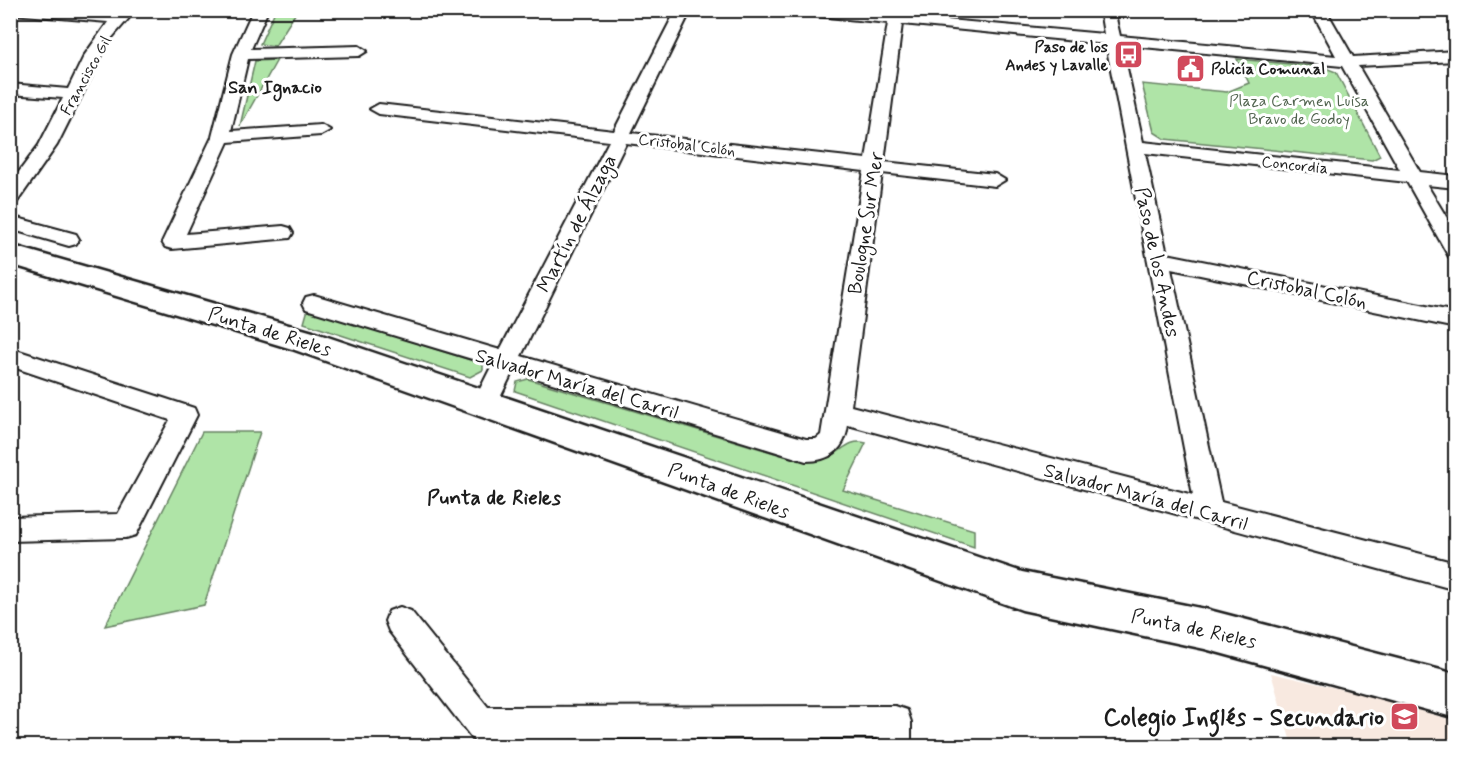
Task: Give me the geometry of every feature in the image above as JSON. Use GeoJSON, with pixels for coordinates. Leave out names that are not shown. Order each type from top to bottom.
{"type":"FeatureCollection","features":[{"type":"Feature","properties":{"kind":"street"},"geometry":{"type":"LineString","coordinates":[[12,10],[125,14]]}},
{"type":"Feature","properties":{"kind":"street"},"geometry":{"type":"LineString","coordinates":[[261,10],[241,54],[221,137],[172,242],[283,233]]}},
{"type":"Feature","properties":{"kind":"street","name":"Martín de Álzaga"},"geometry":{"type":"LineString","coordinates":[[485,403],[684,10]]}},
{"type":"Feature","properties":{"kind":"street"},"geometry":{"type":"LineString","coordinates":[[797,10],[896,15],[1114,41],[1347,62],[1455,57]]}},
{"type":"Feature","properties":{"kind":"street","name":"Paso de los Andes"},"geometry":{"type":"LineString","coordinates":[[1107,10],[1210,513]]}},
{"type":"Feature","properties":{"kind":"street"},"geometry":{"type":"LineString","coordinates":[[1318,10],[1455,252]]}},
{"type":"Feature","properties":{"kind":"street","name":"Francisco Gil"},"geometry":{"type":"LineString","coordinates":[[10,198],[49,145],[95,51],[125,14]]}},
{"type":"Feature","properties":{"kind":"street","name":"Boulogne Sur Mer"},"geometry":{"type":"LineString","coordinates":[[835,423],[896,15]]}},
{"type":"Feature","properties":{"kind":"street"},"geometry":{"type":"LineString","coordinates":[[241,54],[359,51]]}},
{"type":"Feature","properties":{"kind":"street"},"geometry":{"type":"LineString","coordinates":[[10,89],[74,94]]}},
{"type":"Feature","properties":{"kind":"street","name":"Cristobal Colón"},"geometry":{"type":"LineString","coordinates":[[380,109],[995,180]]}},
{"type":"Feature","properties":{"kind":"street"},"geometry":{"type":"LineString","coordinates":[[221,137],[321,130]]}},
{"type":"Feature","properties":{"kind":"street","name":"Francisco Gil"},"geometry":{"type":"LineString","coordinates":[[10,176],[49,145]]}},
{"type":"Feature","properties":{"kind":"street","name":"Concordia"},"geometry":{"type":"LineString","coordinates":[[1134,146],[1455,182]]}},
{"type":"Feature","properties":{"kind":"street"},"geometry":{"type":"LineString","coordinates":[[10,222],[69,239]]}},
{"type":"Feature","properties":{"kind":"street","name":"Punta de Rieles"},"geometry":{"type":"LineString","coordinates":[[10,254],[302,340],[1022,591],[1225,634],[1455,696]]}},
{"type":"Feature","properties":{"kind":"street","name":"Cristobal Colón"},"geometry":{"type":"LineString","coordinates":[[1158,259],[1455,320]]}},
{"type":"Feature","properties":{"kind":"street","name":"Salvador María del Carril"},"geometry":{"type":"LineString","coordinates":[[314,303],[806,450],[823,448],[831,442],[835,423],[1210,513],[1455,578]]}},
{"type":"Feature","properties":{"kind":"street"},"geometry":{"type":"LineString","coordinates":[[10,357],[185,415],[126,526],[10,529]]}},
{"type":"Feature","properties":{"kind":"street"},"geometry":{"type":"LineString","coordinates":[[400,621],[489,735],[894,734]]}},
{"type":"Feature","properties":{"kind":"shaded area"},"geometry":{"type":"Polygon","coordinates":[[[1271,673],[1375,697],[1455,721],[1455,746],[1292,746],[1271,673]]]}},
{"type":"Feature","properties":{"kind":"green space"},"geometry":{"type":"Polygon","coordinates":[[[275,11],[297,11],[275,46],[260,44],[275,11]]]}},
{"type":"Feature","properties":{"kind":"green space","name":"Plaza Carmen Luisa Bravo de Godoy"},"geometry":{"type":"Polygon","coordinates":[[[1237,59],[1323,67],[1336,72],[1380,156],[1372,160],[1165,139],[1154,132],[1142,84],[1227,92],[1249,83],[1237,59]]]}},
{"type":"Feature","properties":{"kind":"green space"},"geometry":{"type":"Polygon","coordinates":[[[277,60],[240,126],[255,61],[277,60]]]}},
{"type":"Feature","properties":{"kind":"green space"},"geometry":{"type":"Polygon","coordinates":[[[308,309],[483,364],[483,370],[470,377],[304,323],[308,309]]]}},
{"type":"Feature","properties":{"kind":"green space"},"geometry":{"type":"Polygon","coordinates":[[[528,379],[798,460],[824,459],[855,442],[866,443],[843,490],[974,530],[974,547],[515,391],[517,382],[528,379]]]}},
{"type":"Feature","properties":{"kind":"green space"},"geometry":{"type":"Polygon","coordinates":[[[202,432],[260,432],[204,605],[105,626],[202,432]]]}},
{"type":"Feature","properties":{"kind":"green space"},"geometry":{"type":"Polygon","coordinates":[[[627,739],[625,746],[567,746],[573,741],[627,739]]]}},
{"type":"Feature","properties":{"kind":"place","name":"Paso de los Andes y Lavalle"},"geometry":{"type":"Point","coordinates":[1129,55]}},
{"type":"Feature","properties":{"kind":"place","name":"Policía Comunal"},"geometry":{"type":"Point","coordinates":[1190,68]}},
{"type":"Feature","properties":{"kind":"place","name":"Colegio Inglés - Secundario"},"geometry":{"type":"Point","coordinates":[1405,717]}},
{"type":"Feature","properties":{"kind":"district","name":"San Ignacio"},"geometry":{"type":"Point","coordinates":[275,87]}},
{"type":"Feature","properties":{"kind":"district","name":"Punta de Rieles"},"geometry":{"type":"Point","coordinates":[494,497]}}]}
